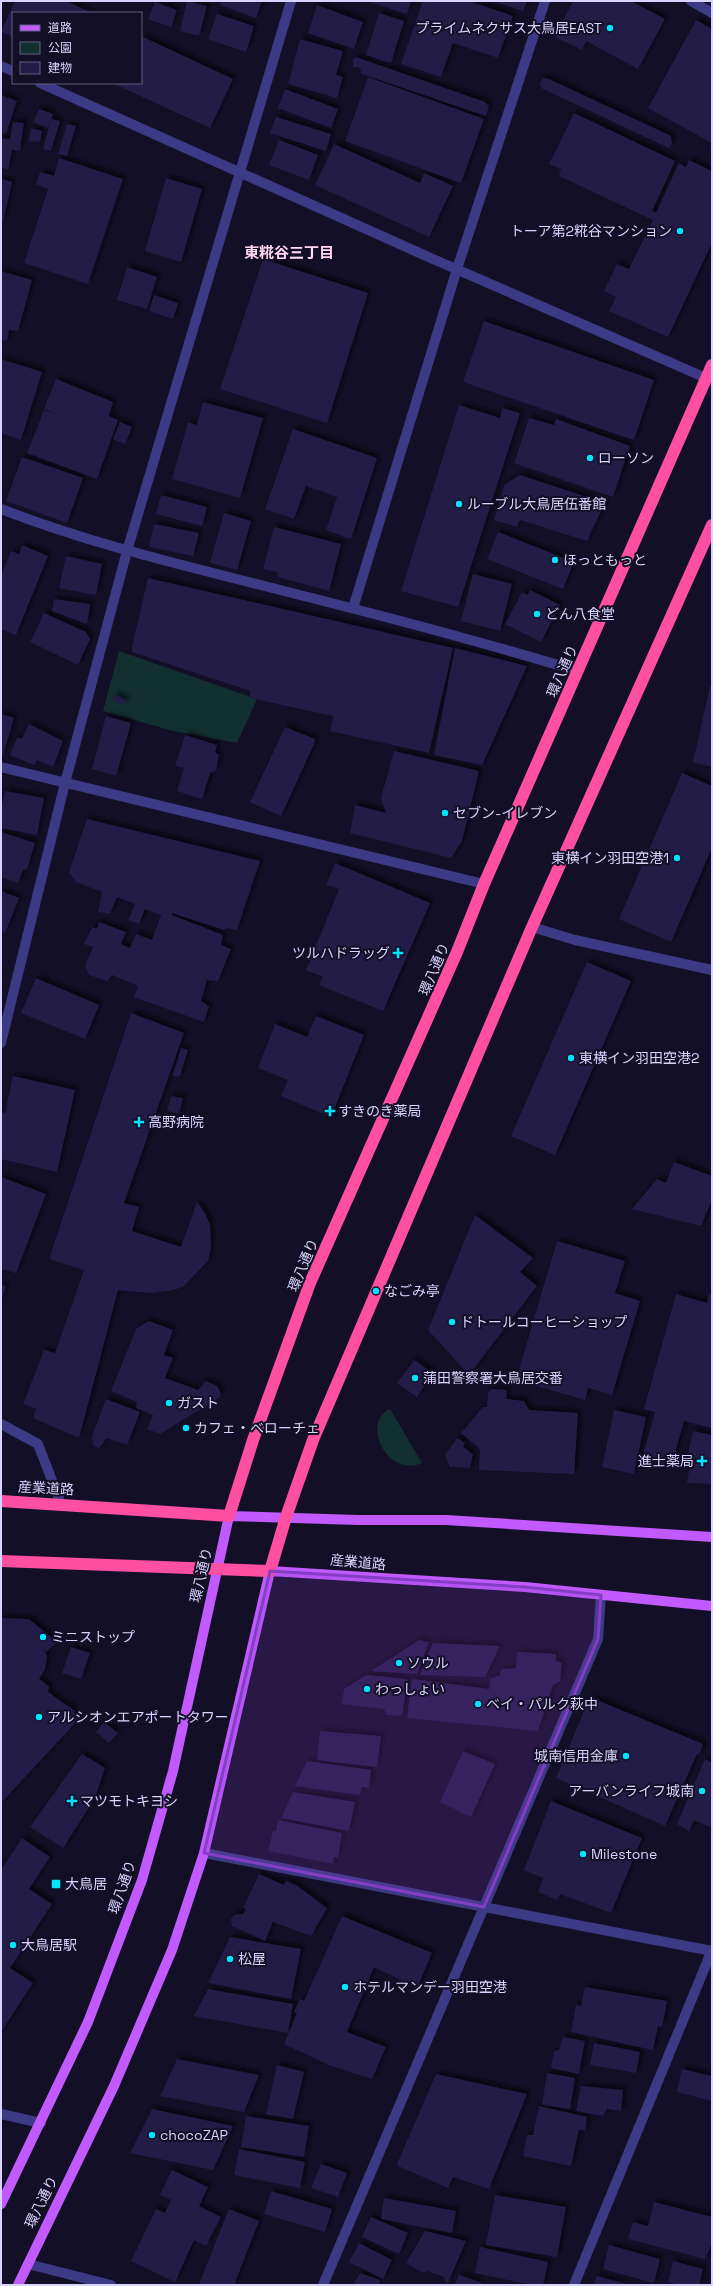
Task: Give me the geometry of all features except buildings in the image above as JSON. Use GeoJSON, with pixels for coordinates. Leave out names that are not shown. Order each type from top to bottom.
{"type":"FeatureCollection","features":[{"type":"Feature","properties":{"kind":"highway","name":"環八通り"},"geometry":{"type":"LineString","coordinates":[[229,1516],[253,1440],[310,1283],[458,952],[484,884],[712,365]]}},
{"type":"Feature","properties":{"kind":"highway","name":"環八通り"},"geometry":{"type":"LineString","coordinates":[[270,1572],[286,1517],[313,1440],[532,927],[712,525]]}},
{"type":"Feature","properties":{"kind":"highway","name":"産業道路"},"geometry":{"type":"LineString","coordinates":[[1,1501],[229,1516]]}},
{"type":"Feature","properties":{"kind":"highway","name":"産業道路"},"geometry":{"type":"LineString","coordinates":[[1,1561],[270,1572]]}},
{"type":"Feature","properties":{"kind":"main road","name":"産業道路"},"geometry":{"type":"LineString","coordinates":[[229,1516],[358,1520],[446,1520],[712,1537]]}},
{"type":"Feature","properties":{"kind":"main road","name":"環八通り"},"geometry":{"type":"LineString","coordinates":[[1,2204],[88,2022],[142,1880],[173,1770],[229,1516]]}},
{"type":"Feature","properties":{"kind":"main road","name":"産業道路"},"geometry":{"type":"LineString","coordinates":[[270,1572],[525,1587],[712,1606]]}},
{"type":"Feature","properties":{"kind":"main road","name":"環八通り"},"geometry":{"type":"LineString","coordinates":[[18,2285],[114,2086],[172,1950],[204,1854],[270,1572]]}},
{"type":"Feature","properties":{"kind":"street"},"geometry":{"type":"LineString","coordinates":[[1,1043],[65,782],[127,552],[291,1]]}},
{"type":"Feature","properties":{"kind":"street"},"geometry":{"type":"LineString","coordinates":[[353,608],[457,269],[545,1]]}},
{"type":"Feature","properties":{"kind":"street"},"geometry":{"type":"LineString","coordinates":[[691,1],[712,13]]}},
{"type":"Feature","properties":{"kind":"street"},"geometry":{"type":"LineString","coordinates":[[1,66],[12,71]]}},
{"type":"Feature","properties":{"kind":"street"},"geometry":{"type":"LineString","coordinates":[[42,84],[706,378]]}},
{"type":"Feature","properties":{"kind":"street"},"geometry":{"type":"LineString","coordinates":[[1,508],[35,522],[127,552],[353,608],[578,672]]}},
{"type":"Feature","properties":{"kind":"street"},"geometry":{"type":"LineString","coordinates":[[1,767],[484,884]]}},
{"type":"Feature","properties":{"kind":"street"},"geometry":{"type":"LineString","coordinates":[[532,927],[575,940],[712,970]]}},
{"type":"Feature","properties":{"kind":"street"},"geometry":{"type":"LineString","coordinates":[[1,1424],[38,1444],[61,1504]]}},
{"type":"Feature","properties":{"kind":"street"},"geometry":{"type":"LineString","coordinates":[[323,2285],[598,1639],[601,1595]]}},
{"type":"Feature","properties":{"kind":"street"},"geometry":{"type":"LineString","coordinates":[[204,1854],[712,1951],[574,2285]]}},
{"type":"Feature","properties":{"kind":"street"},"geometry":{"type":"LineString","coordinates":[[1,2114],[41,2123]]}},
{"type":"Feature","properties":{"kind":"street"},"geometry":{"type":"LineString","coordinates":[[28,2264],[111,2285]]}},
{"type":"Feature","properties":{"kind":"highlighted area"},"geometry":{"type":"Polygon","coordinates":[[[270,1571],[525,1587],[601,1595],[598,1639],[484,1907],[204,1853],[270,1571]]]}},
{"type":"Feature","properties":{"kind":"green space"},"geometry":{"type":"Polygon","coordinates":[[[119,651],[257,699],[237,743],[173,731],[103,711],[119,651]]]}},
{"type":"Feature","properties":{"kind":"green space"},"geometry":{"type":"Polygon","coordinates":[[[390,1409],[422,1463],[409,1466],[398,1463],[388,1456],[382,1446],[378,1436],[378,1425],[382,1416],[390,1409]]]}},
{"type":"Feature","properties":{"kind":"place","name":"プライムネクサス大鳥居EAST"},"geometry":{"type":"Point","coordinates":[610,28]}},
{"type":"Feature","properties":{"kind":"place","name":"トーア第2糀谷マンション"},"geometry":{"type":"Point","coordinates":[680,231]}},
{"type":"Feature","properties":{"kind":"place","name":"ローソン"},"geometry":{"type":"Point","coordinates":[590,458]}},
{"type":"Feature","properties":{"kind":"place","name":"ルーブル大鳥居伍番館"},"geometry":{"type":"Point","coordinates":[459,504]}},
{"type":"Feature","properties":{"kind":"place","name":"ほっともっと"},"geometry":{"type":"Point","coordinates":[555,560]}},
{"type":"Feature","properties":{"kind":"place","name":"どん八食堂"},"geometry":{"type":"Point","coordinates":[537,614]}},
{"type":"Feature","properties":{"kind":"place","name":"セブン-イレブン"},"geometry":{"type":"Point","coordinates":[445,813]}},
{"type":"Feature","properties":{"kind":"place","name":"東横イン羽田空港1"},"geometry":{"type":"Point","coordinates":[677,858]}},
{"type":"Feature","properties":{"kind":"place","name":"ツルハドラッグ"},"geometry":{"type":"Point","coordinates":[398,953]}},
{"type":"Feature","properties":{"kind":"place","name":"東横イン羽田空港2"},"geometry":{"type":"Point","coordinates":[571,1058]}},
{"type":"Feature","properties":{"kind":"place","name":"すきのき薬局"},"geometry":{"type":"Point","coordinates":[330,1111]}},
{"type":"Feature","properties":{"kind":"place","name":"高野病院"},"geometry":{"type":"Point","coordinates":[139,1122]}},
{"type":"Feature","properties":{"kind":"place","name":"なごみ亭"},"geometry":{"type":"Point","coordinates":[376,1291]}},
{"type":"Feature","properties":{"kind":"place","name":"ドトールコーヒーショップ"},"geometry":{"type":"Point","coordinates":[452,1322]}},
{"type":"Feature","properties":{"kind":"place","name":"蒲田警察署大鳥居交番"},"geometry":{"type":"Point","coordinates":[415,1378]}},
{"type":"Feature","properties":{"kind":"place","name":"ガスト"},"geometry":{"type":"Point","coordinates":[169,1403]}},
{"type":"Feature","properties":{"kind":"place","name":"カフェ・ベローチェ"},"geometry":{"type":"Point","coordinates":[186,1428]}},
{"type":"Feature","properties":{"kind":"place","name":"進士薬局"},"geometry":{"type":"Point","coordinates":[702,1461]}},
{"type":"Feature","properties":{"kind":"place","name":"ミニストップ"},"geometry":{"type":"Point","coordinates":[43,1637]}},
{"type":"Feature","properties":{"kind":"place","name":"ソウル"},"geometry":{"type":"Point","coordinates":[399,1663]}},
{"type":"Feature","properties":{"kind":"place","name":"わっしょい"},"geometry":{"type":"Point","coordinates":[367,1689]}},
{"type":"Feature","properties":{"kind":"place","name":"ベイ・パルク萩中"},"geometry":{"type":"Point","coordinates":[478,1704]}},
{"type":"Feature","properties":{"kind":"place","name":"アルシオンエアポートタワー"},"geometry":{"type":"Point","coordinates":[39,1717]}},
{"type":"Feature","properties":{"kind":"place","name":"城南信用金庫"},"geometry":{"type":"Point","coordinates":[626,1756]}},
{"type":"Feature","properties":{"kind":"place","name":"アーバンライフ城南"},"geometry":{"type":"Point","coordinates":[702,1791]}},
{"type":"Feature","properties":{"kind":"place","name":"マツモトキヨシ"},"geometry":{"type":"Point","coordinates":[72,1801]}},
{"type":"Feature","properties":{"kind":"place","name":"Milestone"},"geometry":{"type":"Point","coordinates":[583,1854]}},
{"type":"Feature","properties":{"kind":"place","name":"大鳥居"},"geometry":{"type":"Point","coordinates":[56,1884]}},
{"type":"Feature","properties":{"kind":"place","name":"大鳥居駅"},"geometry":{"type":"Point","coordinates":[13,1945]}},
{"type":"Feature","properties":{"kind":"place","name":"松屋"},"geometry":{"type":"Point","coordinates":[230,1959]}},
{"type":"Feature","properties":{"kind":"place","name":"ホテルマンデー羽田空港"},"geometry":{"type":"Point","coordinates":[345,1987]}},
{"type":"Feature","properties":{"kind":"place","name":"chocoZAP"},"geometry":{"type":"Point","coordinates":[152,2135]}},
{"type":"Feature","properties":{"kind":"district","name":"東糀谷三丁目"},"geometry":{"type":"Point","coordinates":[289,252]}}]}
